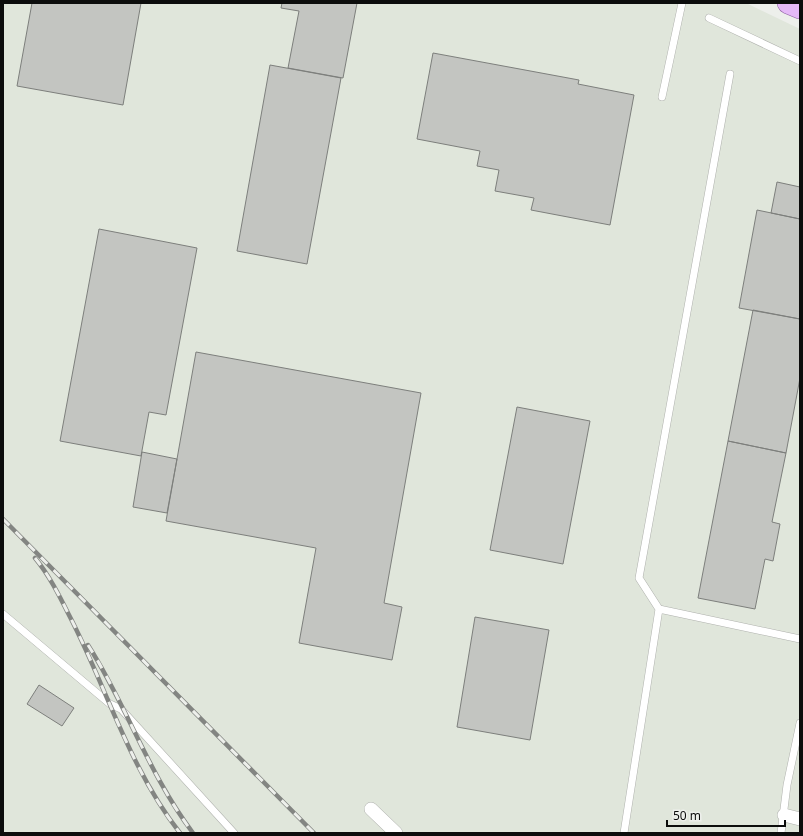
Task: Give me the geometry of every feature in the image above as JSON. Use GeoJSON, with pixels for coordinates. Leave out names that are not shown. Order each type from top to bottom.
{"type":"FeatureCollection","features":[{"type":"Feature","properties":{"kind":"main road"},"geometry":{"type":"LineString","coordinates":[[788,3],[800,8]]}},
{"type":"Feature","properties":{"kind":"street"},"geometry":{"type":"LineString","coordinates":[[371,809],[396,833]]}},
{"type":"Feature","properties":{"kind":"street"},"geometry":{"type":"LineString","coordinates":[[784,816],[800,819]]}},
{"type":"Feature","properties":{"kind":"lane"},"geometry":{"type":"LineString","coordinates":[[662,97],[682,3]]}},
{"type":"Feature","properties":{"kind":"lane"},"geometry":{"type":"LineString","coordinates":[[709,18],[800,61]]}},
{"type":"Feature","properties":{"kind":"lane"},"geometry":{"type":"LineString","coordinates":[[624,833],[638,757],[659,609],[639,578],[730,74]]}},
{"type":"Feature","properties":{"kind":"lane"},"geometry":{"type":"LineString","coordinates":[[659,609],[800,638]]}},
{"type":"Feature","properties":{"kind":"lane"},"geometry":{"type":"LineString","coordinates":[[3,614],[110,704],[121,709],[234,833]]}},
{"type":"Feature","properties":{"kind":"lane"},"geometry":{"type":"LineString","coordinates":[[781,833],[787,785],[800,723]]}},
{"type":"Feature","properties":{"kind":"shaded area"},"geometry":{"type":"Polygon","coordinates":[[[3,3],[746,3],[800,29],[800,833],[3,833],[3,3]]]}},
{"type":"Feature","properties":{"kind":"building"},"geometry":{"type":"Polygon","coordinates":[[[32,3],[141,3],[123,105],[17,86],[32,3]]]}},
{"type":"Feature","properties":{"kind":"building"},"geometry":{"type":"Polygon","coordinates":[[[282,3],[357,3],[343,78],[288,68],[299,11],[281,8],[282,3]]]}},
{"type":"Feature","properties":{"kind":"building"},"geometry":{"type":"Polygon","coordinates":[[[433,53],[579,80],[578,84],[634,95],[610,225],[531,210],[534,198],[495,191],[499,170],[477,166],[480,151],[417,139],[433,53]]]}},
{"type":"Feature","properties":{"kind":"building"},"geometry":{"type":"Polygon","coordinates":[[[270,65],[341,78],[307,264],[237,251],[270,65]]]}},
{"type":"Feature","properties":{"kind":"building"},"geometry":{"type":"Polygon","coordinates":[[[777,182],[800,187],[800,219],[771,213],[777,182]]]}},
{"type":"Feature","properties":{"kind":"building"},"geometry":{"type":"Polygon","coordinates":[[[757,210],[800,219],[800,319],[739,308],[757,210]]]}},
{"type":"Feature","properties":{"kind":"building"},"geometry":{"type":"Polygon","coordinates":[[[99,229],[197,248],[166,415],[149,412],[141,456],[60,441],[99,229]]]}},
{"type":"Feature","properties":{"kind":"building"},"geometry":{"type":"Polygon","coordinates":[[[753,310],[800,319],[800,378],[786,453],[728,441],[753,310]]]}},
{"type":"Feature","properties":{"kind":"building"},"geometry":{"type":"Polygon","coordinates":[[[196,352],[421,393],[384,603],[402,607],[392,660],[299,643],[316,548],[166,521],[196,352]]]}},
{"type":"Feature","properties":{"kind":"building"},"geometry":{"type":"Polygon","coordinates":[[[517,407],[590,421],[563,564],[490,550],[517,407]]]}},
{"type":"Feature","properties":{"kind":"building"},"geometry":{"type":"Polygon","coordinates":[[[728,441],[786,453],[772,522],[780,524],[773,561],[765,559],[755,609],[698,598],[728,441]]]}},
{"type":"Feature","properties":{"kind":"building"},"geometry":{"type":"Polygon","coordinates":[[[142,452],[177,459],[167,513],[133,507],[142,452]]]}},
{"type":"Feature","properties":{"kind":"building"},"geometry":{"type":"Polygon","coordinates":[[[475,617],[549,630],[530,740],[457,727],[475,617]]]}},
{"type":"Feature","properties":{"kind":"building"},"geometry":{"type":"Polygon","coordinates":[[[39,685],[74,708],[62,726],[27,704],[39,685]]]}},
{"type":"Feature","properties":{"kind":"railway"},"geometry":{"type":"LineString","coordinates":[[3,519],[314,833]]}},
{"type":"Feature","properties":{"kind":"railway"},"geometry":{"type":"LineString","coordinates":[[35,558],[58,593],[83,643],[132,755],[146,782],[180,833]]}},
{"type":"Feature","properties":{"kind":"railway"},"geometry":{"type":"LineString","coordinates":[[88,645],[115,692],[164,788],[177,811],[193,833]]}}]}
